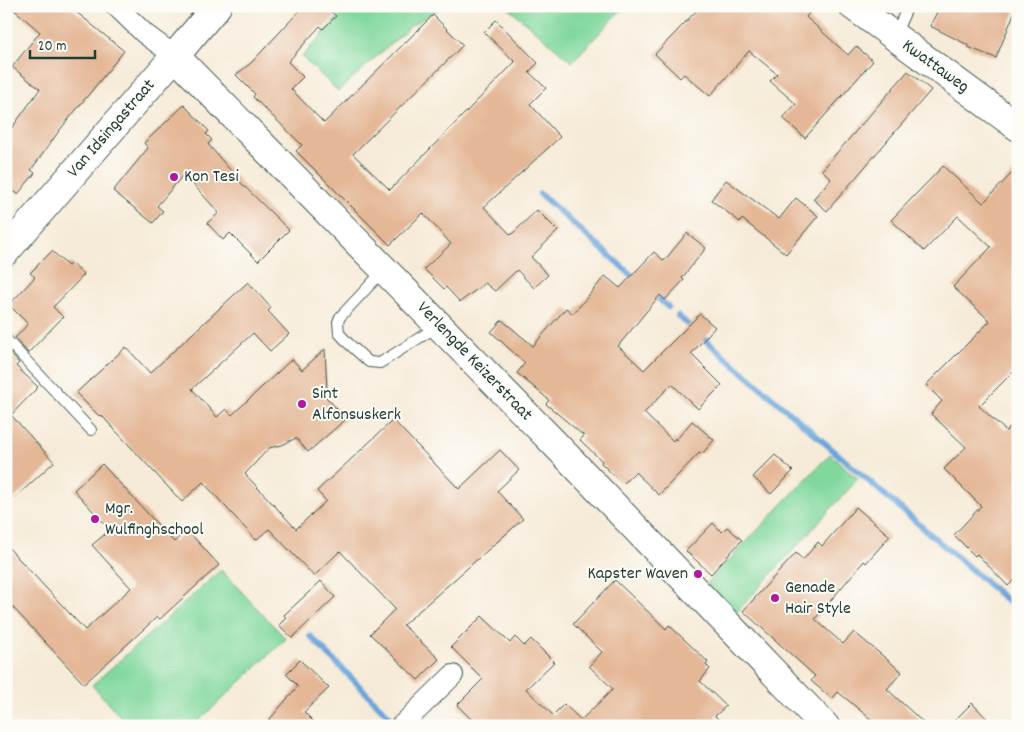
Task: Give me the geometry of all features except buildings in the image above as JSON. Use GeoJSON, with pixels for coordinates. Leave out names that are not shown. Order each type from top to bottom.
{"type":"FeatureCollection","features":[{"type":"Feature","properties":{"kind":"main road","name":"Van Idsingastraat"},"geometry":{"type":"LineString","coordinates":[[6,251],[218,6]]}},
{"type":"Feature","properties":{"kind":"main road","name":"Kwattaweg"},"geometry":{"type":"LineString","coordinates":[[853,6],[1018,127]]}},
{"type":"Feature","properties":{"kind":"main road","name":"Verlengde Keizerstraat"},"geometry":{"type":"LineString","coordinates":[[175,56],[825,726]]}},
{"type":"Feature","properties":{"kind":"street","name":"Verlengde Keizerstraat"},"geometry":{"type":"LineString","coordinates":[[116,6],[144,34],[175,56]]}},
{"type":"Feature","properties":{"kind":"street"},"geometry":{"type":"LineString","coordinates":[[401,726],[453,675]]}},
{"type":"Feature","properties":{"kind":"lane"},"geometry":{"type":"LineString","coordinates":[[894,37],[908,6]]}},
{"type":"Feature","properties":{"kind":"lane"},"geometry":{"type":"LineString","coordinates":[[384,270],[340,317],[338,322],[340,333],[348,342],[369,362],[380,363],[439,326]]}},
{"type":"Feature","properties":{"kind":"lane"},"geometry":{"type":"LineString","coordinates":[[6,339],[91,430]]}},
{"type":"Feature","properties":{"kind":"green space"},"geometry":{"type":"Polygon","coordinates":[[[348,6],[443,6],[412,25],[338,91],[302,57],[348,6]]]}},
{"type":"Feature","properties":{"kind":"green space"},"geometry":{"type":"Polygon","coordinates":[[[506,6],[623,6],[624,7],[572,62],[506,6]]]}},
{"type":"Feature","properties":{"kind":"green space"},"geometry":{"type":"Polygon","coordinates":[[[830,454],[858,479],[735,614],[707,583],[830,454]]]}},
{"type":"Feature","properties":{"kind":"green space"},"geometry":{"type":"Polygon","coordinates":[[[221,570],[286,639],[193,726],[129,726],[92,685],[221,570]]]}},
{"type":"Feature","properties":{"kind":"waterway"},"geometry":{"type":"LineString","coordinates":[[540,194],[637,280]]}},
{"type":"Feature","properties":{"kind":"waterway"},"geometry":{"type":"LineString","coordinates":[[652,293],[668,307]]}},
{"type":"Feature","properties":{"kind":"waterway"},"geometry":{"type":"LineString","coordinates":[[678,316],[1018,610]]}},
{"type":"Feature","properties":{"kind":"waterway"},"geometry":{"type":"LineString","coordinates":[[310,636],[393,720]]}},
{"type":"Feature","properties":{"kind":"place","name":"Kon Tesi"},"geometry":{"type":"Point","coordinates":[174,177]}},
{"type":"Feature","properties":{"kind":"place","name":"Sint Alfonsuskerk"},"geometry":{"type":"Point","coordinates":[302,404]}},
{"type":"Feature","properties":{"kind":"place","name":"Mgr. Wulfinghschool"},"geometry":{"type":"Point","coordinates":[95,519]}},
{"type":"Feature","properties":{"kind":"place","name":"Kapster Waven"},"geometry":{"type":"Point","coordinates":[698,574]}},
{"type":"Feature","properties":{"kind":"place","name":"Genade Hair Style"},"geometry":{"type":"Point","coordinates":[775,598]}}]}
